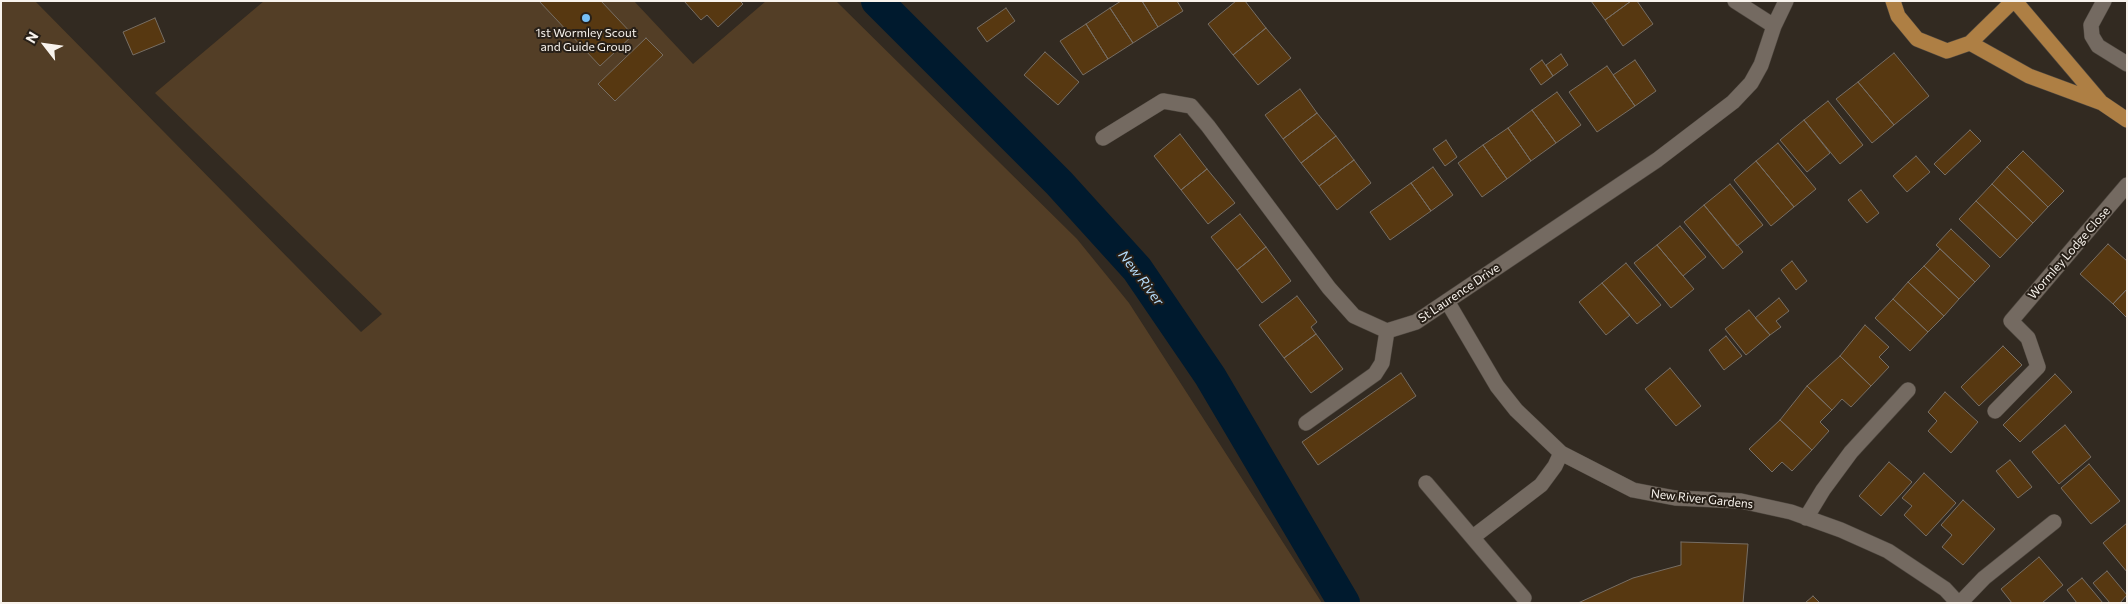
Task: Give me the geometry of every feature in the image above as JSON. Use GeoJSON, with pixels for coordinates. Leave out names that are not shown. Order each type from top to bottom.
{"type":"FeatureCollection","features":[{"type":"Feature","properties":{"kind":"main road"},"geometry":{"type":"LineString","coordinates":[[1893,1],[1898,16],[1917,39],[1947,51],[1970,43],[2014,1],[2102,103]]}},
{"type":"Feature","properties":{"kind":"main road"},"geometry":{"type":"LineString","coordinates":[[1970,43],[2029,76],[2102,103],[2127,120]]}},
{"type":"Feature","properties":{"kind":"street"},"geometry":{"type":"LineString","coordinates":[[1735,1],[1774,26]]}},
{"type":"Feature","properties":{"kind":"street","name":"St Laurence Drive"},"geometry":{"type":"LineString","coordinates":[[1387,331],[1416,322],[1657,160],[1726,108],[1750,83],[1762,65],[1774,26],[1786,1]]}},
{"type":"Feature","properties":{"kind":"street"},"geometry":{"type":"LineString","coordinates":[[2104,1],[2091,25],[2092,36],[2098,46],[2127,64]]}},
{"type":"Feature","properties":{"kind":"street"},"geometry":{"type":"LineString","coordinates":[[1103,138],[1163,101],[1190,106],[1208,126],[1329,288],[1354,316],[1387,331],[1382,363],[1375,374],[1306,423]]}},
{"type":"Feature","properties":{"kind":"street","name":"Wormley Lodge Close"},"geometry":{"type":"LineString","coordinates":[[1995,411],[2038,367],[2028,338],[2011,321],[2127,185]]}},
{"type":"Feature","properties":{"kind":"street","name":"New River Gardens"},"geometry":{"type":"LineString","coordinates":[[1447,301],[1497,386],[1516,410],[1561,453],[1633,490],[1675,498],[1741,500],[1841,530],[1888,551],[1945,589],[1959,603]]}},
{"type":"Feature","properties":{"kind":"street"},"geometry":{"type":"LineString","coordinates":[[1806,518],[1823,490],[1851,452],[1908,390]]}},
{"type":"Feature","properties":{"kind":"street"},"geometry":{"type":"LineString","coordinates":[[1473,537],[1541,485],[1555,466],[1561,453]]}},
{"type":"Feature","properties":{"kind":"street"},"geometry":{"type":"LineString","coordinates":[[1426,483],[1524,598]]}},
{"type":"Feature","properties":{"kind":"street"},"geometry":{"type":"LineString","coordinates":[[1959,603],[1984,578],[2054,522]]}},
{"type":"Feature","properties":{"kind":"shaded area"},"geometry":{"type":"Polygon","coordinates":[[[1,1],[35,1],[361,332],[382,314],[155,93],[264,1],[634,1],[693,64],[766,1],[836,1],[1077,239],[1129,303],[1322,603],[1,603],[1,1]]]}},
{"type":"Feature","properties":{"kind":"building","name":"1st Wormley Scout and Guide Group"},"geometry":{"type":"Polygon","coordinates":[[[539,1],[601,1],[633,35],[600,66],[539,1]]]}},
{"type":"Feature","properties":{"kind":"building"},"geometry":{"type":"Polygon","coordinates":[[[684,1],[740,1],[743,4],[718,27],[707,15],[701,20],[684,1]]]}},
{"type":"Feature","properties":{"kind":"building"},"geometry":{"type":"Polygon","coordinates":[[[1121,1],[1142,1],[1158,27],[1133,43],[1110,8],[1121,1]]]}},
{"type":"Feature","properties":{"kind":"building"},"geometry":{"type":"Polygon","coordinates":[[[1142,1],[1177,1],[1183,11],[1158,27],[1142,1]]]}},
{"type":"Feature","properties":{"kind":"building"},"geometry":{"type":"Polygon","coordinates":[[[1236,1],[1245,1],[1266,28],[1233,55],[1208,24],[1236,1]]]}},
{"type":"Feature","properties":{"kind":"building"},"geometry":{"type":"Polygon","coordinates":[[[1591,1],[1631,1],[1605,20],[1591,1]]]}},
{"type":"Feature","properties":{"kind":"building"},"geometry":{"type":"Polygon","coordinates":[[[1631,1],[1637,1],[1653,24],[1623,46],[1605,20],[1631,1]]]}},
{"type":"Feature","properties":{"kind":"building"},"geometry":{"type":"Polygon","coordinates":[[[1006,8],[1015,21],[987,42],[977,28],[1006,8]]]}},
{"type":"Feature","properties":{"kind":"building"},"geometry":{"type":"Polygon","coordinates":[[[1110,8],[1133,43],[1108,59],[1086,24],[1110,8]]]}},
{"type":"Feature","properties":{"kind":"building"},"geometry":{"type":"Polygon","coordinates":[[[155,18],[165,42],[133,55],[123,32],[155,18]]]}},
{"type":"Feature","properties":{"kind":"building"},"geometry":{"type":"Polygon","coordinates":[[[1086,24],[1108,59],[1083,75],[1060,41],[1086,24]]]}},
{"type":"Feature","properties":{"kind":"building"},"geometry":{"type":"Polygon","coordinates":[[[1266,28],[1291,58],[1258,85],[1233,55],[1266,28]]]}},
{"type":"Feature","properties":{"kind":"building"},"geometry":{"type":"Polygon","coordinates":[[[646,38],[663,55],[615,101],[598,84],[646,38]]]}},
{"type":"Feature","properties":{"kind":"building"},"geometry":{"type":"Polygon","coordinates":[[[1045,52],[1079,82],[1058,105],[1024,75],[1045,52]]]}},
{"type":"Feature","properties":{"kind":"building"},"geometry":{"type":"Polygon","coordinates":[[[1894,53],[1929,96],[1894,125],[1858,82],[1894,53]]]}},
{"type":"Feature","properties":{"kind":"building"},"geometry":{"type":"Polygon","coordinates":[[[1561,54],[1568,65],[1553,76],[1546,65],[1561,54]]]}},
{"type":"Feature","properties":{"kind":"building"},"geometry":{"type":"Polygon","coordinates":[[[1542,60],[1553,76],[1541,85],[1530,69],[1542,60]]]}},
{"type":"Feature","properties":{"kind":"building"},"geometry":{"type":"Polygon","coordinates":[[[1635,60],[1656,91],[1635,106],[1613,75],[1635,60]]]}},
{"type":"Feature","properties":{"kind":"building"},"geometry":{"type":"Polygon","coordinates":[[[1607,66],[1635,106],[1597,132],[1569,92],[1607,66]]]}},
{"type":"Feature","properties":{"kind":"building"},"geometry":{"type":"Polygon","coordinates":[[[1858,82],[1894,125],[1872,143],[1836,99],[1858,82]]]}},
{"type":"Feature","properties":{"kind":"building"},"geometry":{"type":"Polygon","coordinates":[[[1300,89],[1317,113],[1283,139],[1265,115],[1300,89]]]}},
{"type":"Feature","properties":{"kind":"building"},"geometry":{"type":"Polygon","coordinates":[[[1557,92],[1581,125],[1556,143],[1532,110],[1557,92]]]}},
{"type":"Feature","properties":{"kind":"building"},"geometry":{"type":"Polygon","coordinates":[[[1828,101],[1863,145],[1840,164],[1804,120],[1828,101]]]}},
{"type":"Feature","properties":{"kind":"building"},"geometry":{"type":"Polygon","coordinates":[[[1532,110],[1556,143],[1531,161],[1508,128],[1532,110]]]}},
{"type":"Feature","properties":{"kind":"building"},"geometry":{"type":"Polygon","coordinates":[[[1317,113],[1336,136],[1301,163],[1283,139],[1317,113]]]}},
{"type":"Feature","properties":{"kind":"building"},"geometry":{"type":"Polygon","coordinates":[[[1804,120],[1830,153],[1807,172],[1780,140],[1804,120]]]}},
{"type":"Feature","properties":{"kind":"building"},"geometry":{"type":"Polygon","coordinates":[[[1508,128],[1531,161],[1507,179],[1483,145],[1508,128]]]}},
{"type":"Feature","properties":{"kind":"building"},"geometry":{"type":"Polygon","coordinates":[[[1970,130],[1981,141],[1945,175],[1934,164],[1970,130]]]}},
{"type":"Feature","properties":{"kind":"building"},"geometry":{"type":"Polygon","coordinates":[[[1180,134],[1207,169],[1181,190],[1154,156],[1180,134]]]}},
{"type":"Feature","properties":{"kind":"building"},"geometry":{"type":"Polygon","coordinates":[[[1336,136],[1354,160],[1319,186],[1301,163],[1336,136]]]}},
{"type":"Feature","properties":{"kind":"building"},"geometry":{"type":"Polygon","coordinates":[[[1446,140],[1457,157],[1445,166],[1433,149],[1446,140]]]}},
{"type":"Feature","properties":{"kind":"building"},"geometry":{"type":"Polygon","coordinates":[[[1778,143],[1816,189],[1794,207],[1756,161],[1778,143]]]}},
{"type":"Feature","properties":{"kind":"building"},"geometry":{"type":"Polygon","coordinates":[[[1483,145],[1507,179],[1482,197],[1458,163],[1483,145]]]}},
{"type":"Feature","properties":{"kind":"building"},"geometry":{"type":"Polygon","coordinates":[[[2023,151],[2064,191],[2048,207],[2007,167],[2023,151]]]}},
{"type":"Feature","properties":{"kind":"building"},"geometry":{"type":"Polygon","coordinates":[[[1916,156],[1930,172],[1907,192],[1893,176],[1916,156]]]}},
{"type":"Feature","properties":{"kind":"building"},"geometry":{"type":"Polygon","coordinates":[[[1354,160],[1371,183],[1337,210],[1319,186],[1354,160]]]}},
{"type":"Feature","properties":{"kind":"building"},"geometry":{"type":"Polygon","coordinates":[[[1756,161],[1794,207],[1771,226],[1734,180],[1756,161]]]}},
{"type":"Feature","properties":{"kind":"building"},"geometry":{"type":"Polygon","coordinates":[[[1433,167],[1453,195],[1431,211],[1411,183],[1433,167]]]}},
{"type":"Feature","properties":{"kind":"building"},"geometry":{"type":"Polygon","coordinates":[[[2007,167],[2048,207],[2033,223],[1992,184],[2007,167]]]}},
{"type":"Feature","properties":{"kind":"building"},"geometry":{"type":"Polygon","coordinates":[[[1207,169],[1235,203],[1208,224],[1181,190],[1207,169]]]}},
{"type":"Feature","properties":{"kind":"building"},"geometry":{"type":"Polygon","coordinates":[[[1411,183],[1431,211],[1390,240],[1370,212],[1411,183]]]}},
{"type":"Feature","properties":{"kind":"building"},"geometry":{"type":"Polygon","coordinates":[[[1730,184],[1763,225],[1737,246],[1704,205],[1730,184]]]}},
{"type":"Feature","properties":{"kind":"building"},"geometry":{"type":"Polygon","coordinates":[[[1992,184],[2033,223],[2017,240],[1976,201],[1992,184]]]}},
{"type":"Feature","properties":{"kind":"building"},"geometry":{"type":"Polygon","coordinates":[[[1861,190],[1879,213],[1867,223],[1848,200],[1861,190]]]}},
{"type":"Feature","properties":{"kind":"building"},"geometry":{"type":"Polygon","coordinates":[[[1976,201],[2017,240],[2000,258],[1959,219],[1976,201]]]}},
{"type":"Feature","properties":{"kind":"building"},"geometry":{"type":"Polygon","coordinates":[[[1704,205],[1743,252],[1723,269],[1684,222],[1704,205]]]}},
{"type":"Feature","properties":{"kind":"building"},"geometry":{"type":"Polygon","coordinates":[[[1240,214],[1266,247],[1237,270],[1211,237],[1240,214]]]}},
{"type":"Feature","properties":{"kind":"building"},"geometry":{"type":"Polygon","coordinates":[[[1680,226],[1706,257],[1683,276],[1657,245],[1680,226]]]}},
{"type":"Feature","properties":{"kind":"building"},"geometry":{"type":"Polygon","coordinates":[[[1951,229],[1990,266],[1975,282],[1936,245],[1951,229]]]}},
{"type":"Feature","properties":{"kind":"building"},"geometry":{"type":"Polygon","coordinates":[[[2108,244],[2127,261],[2127,289],[2113,304],[2080,274],[2108,244]]]}},
{"type":"Feature","properties":{"kind":"building"},"geometry":{"type":"Polygon","coordinates":[[[1657,245],[1694,289],[1671,308],[1634,263],[1657,245]]]}},
{"type":"Feature","properties":{"kind":"building"},"geometry":{"type":"Polygon","coordinates":[[[1266,247],[1291,281],[1262,303],[1237,270],[1266,247]]]}},
{"type":"Feature","properties":{"kind":"building"},"geometry":{"type":"Polygon","coordinates":[[[1940,249],[1975,282],[1959,299],[1924,266],[1940,249]]]}},
{"type":"Feature","properties":{"kind":"building"},"geometry":{"type":"Polygon","coordinates":[[[1792,261],[1807,281],[1796,290],[1781,270],[1792,261]]]}},
{"type":"Feature","properties":{"kind":"building"},"geometry":{"type":"Polygon","coordinates":[[[1626,263],[1661,305],[1637,324],[1602,283],[1626,263]]]}},
{"type":"Feature","properties":{"kind":"building"},"geometry":{"type":"Polygon","coordinates":[[[1924,266],[1959,299],[1944,316],[1908,282],[1924,266]]]}},
{"type":"Feature","properties":{"kind":"building"},"geometry":{"type":"Polygon","coordinates":[[[1908,282],[1944,316],[1928,332],[1893,299],[1908,282]]]}},
{"type":"Feature","properties":{"kind":"building"},"geometry":{"type":"Polygon","coordinates":[[[1602,283],[1630,315],[1606,335],[1579,302],[1602,283]]]}},
{"type":"Feature","properties":{"kind":"building"},"geometry":{"type":"Polygon","coordinates":[[[2127,289],[2127,318],[2113,304],[2127,289]]]}},
{"type":"Feature","properties":{"kind":"building"},"geometry":{"type":"Polygon","coordinates":[[[1297,296],[1317,322],[1311,327],[1316,334],[1284,358],[1259,325],[1297,296]]]}},
{"type":"Feature","properties":{"kind":"building"},"geometry":{"type":"Polygon","coordinates":[[[1779,298],[1789,311],[1776,321],[1781,327],[1770,335],[1755,318],[1779,298]]]}},
{"type":"Feature","properties":{"kind":"building"},"geometry":{"type":"Polygon","coordinates":[[[1893,299],[1928,332],[1910,351],[1875,318],[1893,299]]]}},
{"type":"Feature","properties":{"kind":"building"},"geometry":{"type":"Polygon","coordinates":[[[1749,310],[1770,335],[1746,355],[1725,329],[1749,310]]]}},
{"type":"Feature","properties":{"kind":"building"},"geometry":{"type":"Polygon","coordinates":[[[1865,325],[1889,347],[1879,357],[1889,367],[1871,386],[1840,356],[1865,325]]]}},
{"type":"Feature","properties":{"kind":"building"},"geometry":{"type":"Polygon","coordinates":[[[1316,334],[1343,369],[1311,393],[1284,358],[1316,334]]]}},
{"type":"Feature","properties":{"kind":"building"},"geometry":{"type":"Polygon","coordinates":[[[1726,336],[1742,356],[1724,370],[1709,350],[1726,336]]]}},
{"type":"Feature","properties":{"kind":"building"},"geometry":{"type":"Polygon","coordinates":[[[2003,346],[2022,365],[1979,406],[1961,387],[2003,346]]]}},
{"type":"Feature","properties":{"kind":"building"},"geometry":{"type":"Polygon","coordinates":[[[1840,356],[1871,386],[1851,407],[1842,399],[1832,410],[1807,386],[1840,356]]]}},
{"type":"Feature","properties":{"kind":"building"},"geometry":{"type":"Polygon","coordinates":[[[1670,368],[1701,406],[1676,426],[1645,389],[1670,368]]]}},
{"type":"Feature","properties":{"kind":"building"},"geometry":{"type":"Polygon","coordinates":[[[1401,373],[1416,396],[1318,465],[1302,442],[1401,373]]]}},
{"type":"Feature","properties":{"kind":"building"},"geometry":{"type":"Polygon","coordinates":[[[2055,374],[2072,392],[2020,442],[2003,425],[2055,374]]]}},
{"type":"Feature","properties":{"kind":"building"},"geometry":{"type":"Polygon","coordinates":[[[1807,386],[1832,410],[1820,422],[1829,431],[1812,450],[1780,420],[1807,386]]]}},
{"type":"Feature","properties":{"kind":"building"},"geometry":{"type":"Polygon","coordinates":[[[1945,392],[1978,422],[1951,453],[1928,431],[1937,421],[1928,412],[1945,392]]]}},
{"type":"Feature","properties":{"kind":"building"},"geometry":{"type":"Polygon","coordinates":[[[1780,420],[1812,450],[1792,471],[1782,462],[1772,472],[1749,449],[1780,420]]]}},
{"type":"Feature","properties":{"kind":"building"},"geometry":{"type":"Polygon","coordinates":[[[2065,425],[2091,457],[2059,484],[2032,452],[2065,425]]]}},
{"type":"Feature","properties":{"kind":"building"},"geometry":{"type":"Polygon","coordinates":[[[2010,460],[2032,487],[2018,498],[1996,471],[2010,460]]]}},
{"type":"Feature","properties":{"kind":"building"},"geometry":{"type":"Polygon","coordinates":[[[1889,462],[1912,482],[1881,516],[1859,496],[1889,462]]]}},
{"type":"Feature","properties":{"kind":"building"},"geometry":{"type":"Polygon","coordinates":[[[2089,464],[2120,501],[2091,524],[2061,488],[2089,464]]]}},
{"type":"Feature","properties":{"kind":"building"},"geometry":{"type":"Polygon","coordinates":[[[1924,473],[1956,503],[1926,536],[1904,515],[1912,506],[1902,498],[1924,473]]]}},
{"type":"Feature","properties":{"kind":"building"},"geometry":{"type":"Polygon","coordinates":[[[1963,500],[1995,529],[1963,565],[1942,547],[1952,535],[1941,525],[1963,500]]]}},
{"type":"Feature","properties":{"kind":"building"},"geometry":{"type":"Polygon","coordinates":[[[2127,523],[2127,572],[2103,543],[2127,523]]]}},
{"type":"Feature","properties":{"kind":"building"},"geometry":{"type":"Polygon","coordinates":[[[1681,542],[1748,544],[1743,603],[1578,603],[1633,578],[1681,565],[1681,542]]]}},
{"type":"Feature","properties":{"kind":"building"},"geometry":{"type":"Polygon","coordinates":[[[2039,557],[2063,585],[2042,603],[2012,603],[2001,589],[2039,557]]]}},
{"type":"Feature","properties":{"kind":"building"},"geometry":{"type":"Polygon","coordinates":[[[2107,571],[2127,595],[2120,603],[2110,603],[2093,583],[2107,571]]]}},
{"type":"Feature","properties":{"kind":"building"},"geometry":{"type":"Polygon","coordinates":[[[2082,578],[2103,603],[2077,603],[2067,590],[2082,578]]]}},
{"type":"Feature","properties":{"kind":"building"},"geometry":{"type":"Polygon","coordinates":[[[1813,596],[1820,603],[1805,603],[1813,596]]]}},
{"type":"Feature","properties":{"kind":"waterway","name":"New River"},"geometry":{"type":"LineString","coordinates":[[877,1],[1059,183],[1137,269],[1210,376],[1344,603]]}},
{"type":"Feature","properties":{"kind":"place","name":"1st Wormley Scout and Guide Group"},"geometry":{"type":"Point","coordinates":[586,18]}}]}
